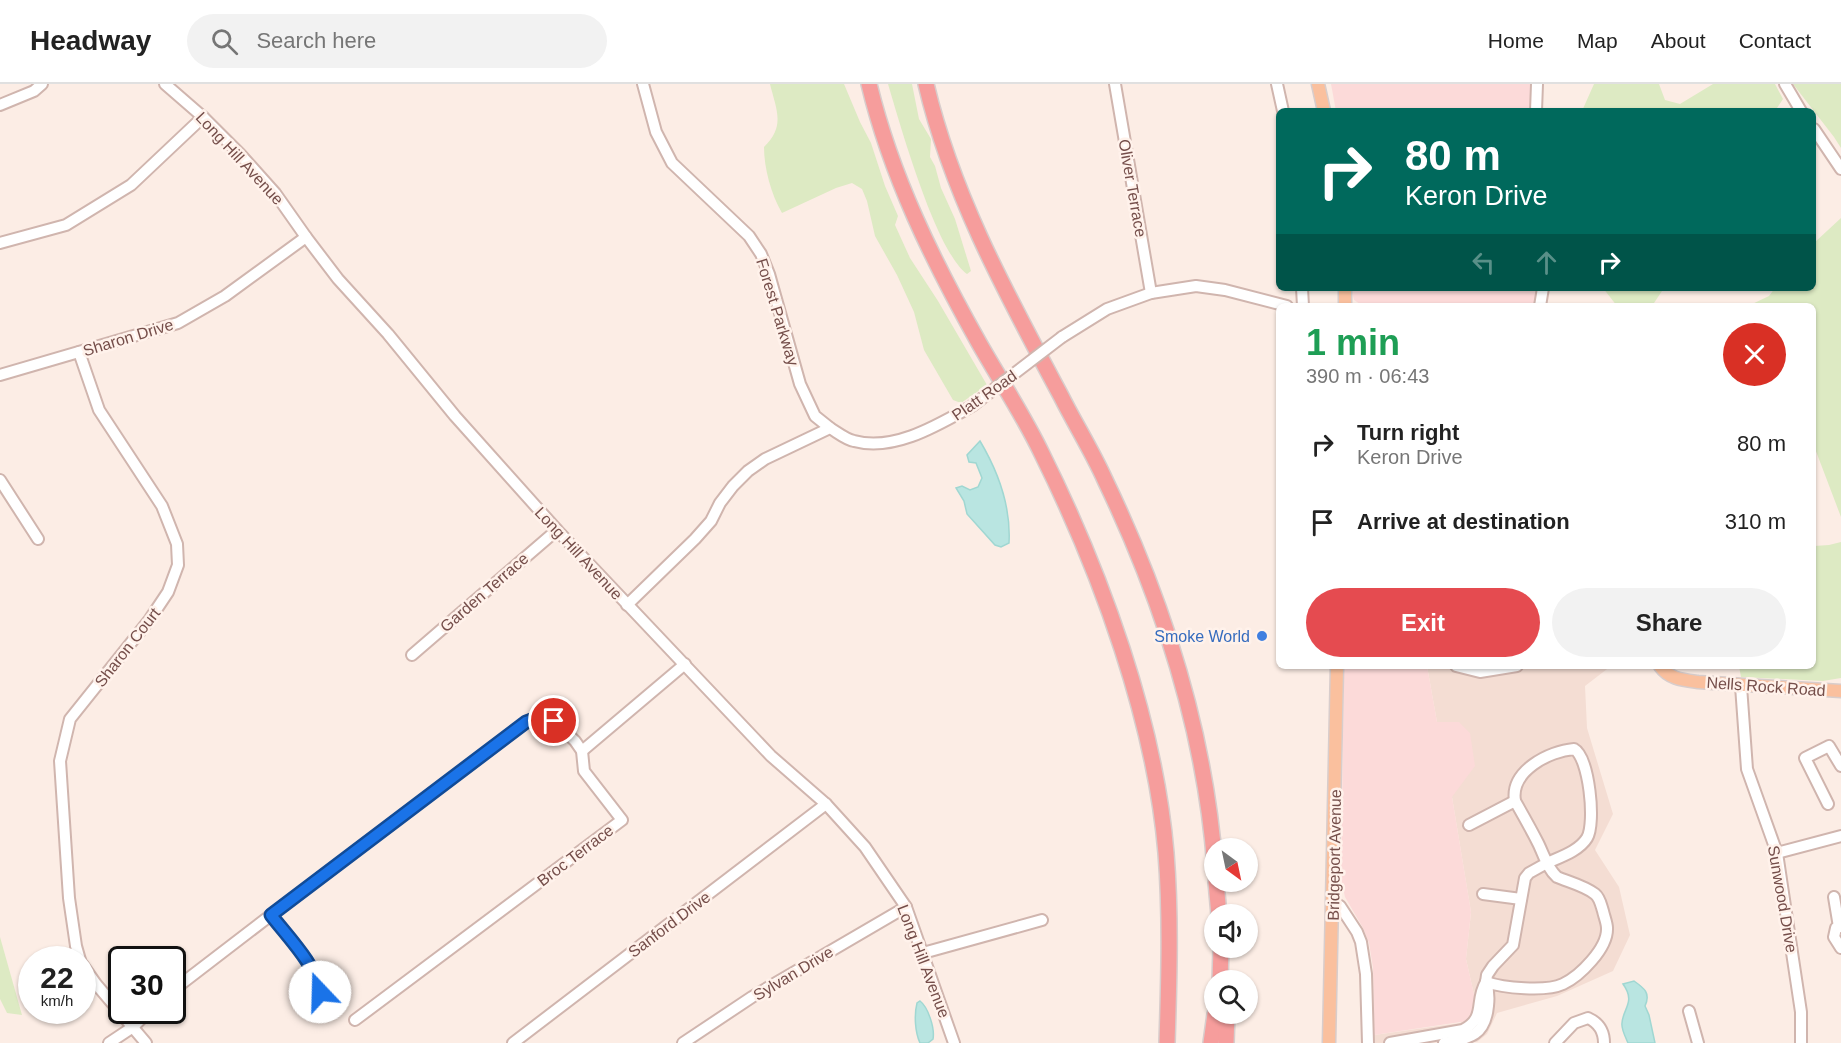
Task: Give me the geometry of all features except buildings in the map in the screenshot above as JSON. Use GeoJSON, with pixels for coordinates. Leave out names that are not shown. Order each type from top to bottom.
{"type":"FeatureCollection","features":[{"type":"Feature","properties":{"kind":"highway"},"geometry":{"type":"LineString","coordinates":[[869,84],[902,187],[935,262],[1042,453],[1081,540],[1107,607],[1130,677],[1151,754],[1166,854],[1169,959],[1167,1043]]}},
{"type":"Feature","properties":{"kind":"highway"},"geometry":{"type":"LineString","coordinates":[[926,84],[933,114],[961,196],[998,277],[1104,478],[1136,548],[1182,685],[1205,778],[1213,838]]}},
{"type":"Feature","properties":{"kind":"highway"},"geometry":{"type":"LineString","coordinates":[[1211,1043],[1214,1024]]}},
{"type":"Feature","properties":{"kind":"highway"},"geometry":{"type":"LineString","coordinates":[[1227,1024],[1227,1043]]}},
{"type":"Feature","properties":{"kind":"main road"},"geometry":{"type":"LineString","coordinates":[[1318,84],[1323,108]]}},
{"type":"Feature","properties":{"kind":"main road","name":"Bridgeport Avenue"},"geometry":{"type":"LineString","coordinates":[[1329,1043],[1337,669]]}},
{"type":"Feature","properties":{"kind":"main road","name":"Nells Rock Road"},"geometry":{"type":"LineString","coordinates":[[1662,669],[1665,673],[1679,679],[1741,686],[1841,691]]}},
{"type":"Feature","properties":{"kind":"street"},"geometry":{"type":"LineString","coordinates":[[0,105],[34,91],[42,84]]}},
{"type":"Feature","properties":{"kind":"street","name":"Long Hill Avenue"},"geometry":{"type":"LineString","coordinates":[[165,84],[203,117],[275,193],[338,279],[388,334],[455,416],[557,530],[771,756],[826,804],[865,847],[906,907],[954,1043]]}},
{"type":"Feature","properties":{"kind":"street","name":"Forest Parkway"},"geometry":{"type":"LineString","coordinates":[[643,84],[656,132],[672,163],[749,236],[761,254],[769,274],[800,384],[815,416],[830,428]]}},
{"type":"Feature","properties":{"kind":"street","name":"Oliver Terrace"},"geometry":{"type":"LineString","coordinates":[[1115,84],[1150,292]]}},
{"type":"Feature","properties":{"kind":"street"},"geometry":{"type":"LineString","coordinates":[[1277,84],[1282,108]]}},
{"type":"Feature","properties":{"kind":"street"},"geometry":{"type":"LineString","coordinates":[[1536,108],[1537,84]]}},
{"type":"Feature","properties":{"kind":"street"},"geometry":{"type":"LineString","coordinates":[[1785,84],[1799,108]]}},
{"type":"Feature","properties":{"kind":"street"},"geometry":{"type":"LineString","coordinates":[[0,243],[66,225],[131,186],[203,117]]}},
{"type":"Feature","properties":{"kind":"street"},"geometry":{"type":"LineString","coordinates":[[1816,132],[1841,169]]}},
{"type":"Feature","properties":{"kind":"street","name":"Sharon Drive"},"geometry":{"type":"LineString","coordinates":[[0,375],[178,322],[225,296],[306,237]]}},
{"type":"Feature","properties":{"kind":"street","name":"Platt Road"},"geometry":{"type":"LineString","coordinates":[[830,428],[853,441],[873,443],[903,439],[936,426],[972,406],[1062,337],[1107,309],[1150,292],[1196,286],[1276,303]]}},
{"type":"Feature","properties":{"kind":"street","name":"Sharon Court"},"geometry":{"type":"LineString","coordinates":[[76,946],[69,898],[60,770],[68,726],[70,719],[150,619],[168,592],[178,566],[177,543],[162,506],[99,410],[79,352]]}},
{"type":"Feature","properties":{"kind":"street"},"geometry":{"type":"LineString","coordinates":[[627,604],[695,539],[711,521],[720,503],[748,471],[765,459],[830,428]]}},
{"type":"Feature","properties":{"kind":"street"},"geometry":{"type":"LineString","coordinates":[[0,480],[38,539]]}},
{"type":"Feature","properties":{"kind":"street","name":"Garden Terrace"},"geometry":{"type":"LineString","coordinates":[[412,655],[557,530]]}},
{"type":"Feature","properties":{"kind":"street"},"geometry":{"type":"LineString","coordinates":[[186,980],[526,722],[536,718],[554,721],[582,751],[685,664]]}},
{"type":"Feature","properties":{"kind":"street","name":"Sunwood Drive"},"geometry":{"type":"LineString","coordinates":[[1741,686],[1747,769],[1777,852],[1801,1012],[1802,1043]]}},
{"type":"Feature","properties":{"kind":"street"},"geometry":{"type":"LineString","coordinates":[[1828,804],[1805,758],[1829,746],[1841,766]]}},
{"type":"Feature","properties":{"kind":"street"},"geometry":{"type":"LineString","coordinates":[[1390,1043],[1475,1034],[1484,1026],[1487,1018],[1489,992],[1486,982],[1487,975],[1513,945],[1525,879],[1529,873],[1547,863],[1580,846],[1586,840],[1591,827],[1587,781],[1578,751],[1574,749],[1566,749],[1533,764],[1518,782],[1514,796],[1547,863],[1557,877],[1587,889],[1597,897],[1607,929],[1599,952],[1571,979],[1554,987],[1514,987],[1486,982]]}},
{"type":"Feature","properties":{"kind":"street","name":"Broc Terrace"},"geometry":{"type":"LineString","coordinates":[[355,1020],[622,820],[584,771],[582,751]]}},
{"type":"Feature","properties":{"kind":"street"},"geometry":{"type":"LineString","coordinates":[[1468,825],[1515,801]]}},
{"type":"Feature","properties":{"kind":"street","name":"Sanford Drive"},"geometry":{"type":"LineString","coordinates":[[513,1043],[826,804]]}},
{"type":"Feature","properties":{"kind":"street"},"geometry":{"type":"LineString","coordinates":[[1777,852],[1841,836]]}},
{"type":"Feature","properties":{"kind":"street"},"geometry":{"type":"LineString","coordinates":[[1483,894],[1521,899]]}},
{"type":"Feature","properties":{"kind":"street"},"geometry":{"type":"LineString","coordinates":[[1834,897],[1840,927],[1835,931],[1834,937],[1841,948]]}},
{"type":"Feature","properties":{"kind":"street"},"geometry":{"type":"LineString","coordinates":[[1333,902],[1341,906],[1361,942],[1366,974],[1368,1043]]}},
{"type":"Feature","properties":{"kind":"street","name":"Sylvan Drive"},"geometry":{"type":"LineString","coordinates":[[683,1043],[752,997],[906,907]]}},
{"type":"Feature","properties":{"kind":"street"},"geometry":{"type":"LineString","coordinates":[[271,915],[317,979],[319,1000],[313,1012]]}},
{"type":"Feature","properties":{"kind":"street"},"geometry":{"type":"LineString","coordinates":[[922,953],[1042,920]]}},
{"type":"Feature","properties":{"kind":"street"},"geometry":{"type":"LineString","coordinates":[[96,984],[146,1043]]}},
{"type":"Feature","properties":{"kind":"street"},"geometry":{"type":"LineString","coordinates":[[1689,1011],[1698,1043]]}},
{"type":"Feature","properties":{"kind":"street"},"geometry":{"type":"LineString","coordinates":[[1555,1043],[1574,1023],[1588,1018],[1601,1028],[1604,1043]]}},
{"type":"Feature","properties":{"kind":"street"},"geometry":{"type":"LineString","coordinates":[[110,1043],[135,1024]]}},
{"type":"Feature","properties":{"kind":"street"},"geometry":{"type":"LineString","coordinates":[[1444,1043],[1464,1034]]}},
{"type":"Feature","properties":{"kind":"shaded area"},"geometry":{"type":"Polygon","coordinates":[[[1331,84],[1534,84],[1532,108],[1335,108],[1331,84]]]}},
{"type":"Feature","properties":{"kind":"shaded area"},"geometry":{"type":"Polygon","coordinates":[[[1352,291],[1538,291],[1536,303],[1358,303],[1354,300],[1352,291]]]}},
{"type":"Feature","properties":{"kind":"shaded area"},"geometry":{"type":"Polygon","coordinates":[[[1344,669],[1428,669],[1437,722],[1459,722],[1470,733],[1475,766],[1452,797],[1471,912],[1466,959],[1475,1008],[1467,1021],[1374,1035],[1373,968],[1369,943],[1345,897],[1341,878],[1344,669]]]}},
{"type":"Feature","properties":{"kind":"shaded area"},"geometry":{"type":"Polygon","coordinates":[[[1428,669],[1607,669],[1585,686],[1587,728],[1613,814],[1595,850],[1619,887],[1630,935],[1613,971],[1557,996],[1497,1013],[1487,1034],[1477,1042],[1374,1043],[1374,1035],[1460,1023],[1475,1008],[1466,959],[1471,912],[1452,797],[1459,722],[1437,722],[1428,669]]]}},
{"type":"Feature","properties":{"kind":"green space"},"geometry":{"type":"Polygon","coordinates":[[[770,84],[844,84],[871,143],[898,216],[895,225],[910,258],[987,385],[961,403],[953,400],[924,350],[914,312],[875,236],[862,189],[852,183],[782,213],[771,189],[764,155],[764,147],[775,132],[778,117],[770,84]]]}},
{"type":"Feature","properties":{"kind":"green space"},"geometry":{"type":"Polygon","coordinates":[[[888,84],[912,84],[919,119],[931,139],[930,157],[955,219],[971,271],[967,274],[955,261],[943,241],[932,215],[920,186],[888,84]]]}},
{"type":"Feature","properties":{"kind":"green space"},"geometry":{"type":"Polygon","coordinates":[[[1594,84],[1659,84],[1665,100],[1680,104],[1713,84],[1775,84],[1783,99],[1777,108],[1583,108],[1594,84]]]}},
{"type":"Feature","properties":{"kind":"green space"},"geometry":{"type":"Polygon","coordinates":[[[1793,84],[1841,84],[1841,148],[1816,114],[1816,108],[1812,108],[1793,84]]]}},
{"type":"Feature","properties":{"kind":"green space"},"geometry":{"type":"Polygon","coordinates":[[[1841,218],[1841,517],[1816,451],[1816,303],[1754,303],[1769,296],[1773,291],[1816,291],[1816,241],[1841,218]]]}},
{"type":"Feature","properties":{"kind":"green space"},"geometry":{"type":"Polygon","coordinates":[[[1605,291],[1662,291],[1654,303],[1615,303],[1605,291]]]}},
{"type":"Feature","properties":{"kind":"green space"},"geometry":{"type":"Polygon","coordinates":[[[1841,542],[1841,678],[1823,681],[1741,677],[1740,669],[1816,669],[1816,546],[1841,542]]]}},
{"type":"Feature","properties":{"kind":"green space"},"geometry":{"type":"Polygon","coordinates":[[[0,937],[18,1001],[18,1014],[7,1013],[0,999],[0,937]]]}},
{"type":"Feature","properties":{"kind":"water"},"geometry":{"type":"Polygon","coordinates":[[[980,441],[993,465],[1006,503],[1009,543],[1001,547],[995,545],[967,514],[964,501],[956,488],[962,486],[970,490],[978,487],[982,478],[976,463],[969,462],[967,455],[980,441]]]}},
{"type":"Feature","properties":{"kind":"water"},"geometry":{"type":"Polygon","coordinates":[[[1634,981],[1647,994],[1645,1006],[1655,1043],[1628,1043],[1623,1031],[1623,1018],[1629,1000],[1623,984],[1634,981]]]}},
{"type":"Feature","properties":{"kind":"water"},"geometry":{"type":"Polygon","coordinates":[[[920,1001],[928,1013],[933,1029],[933,1039],[928,1043],[920,1043],[917,1034],[915,1013],[917,1003],[920,1001]]]}},
{"type":"Feature","properties":{"kind":"place","name":"Smoke World"},"geometry":{"type":"Point","coordinates":[1262,636]}},
{"type":"Feature","properties":{"kind":"route"},"geometry":{"type":"LineString","coordinates":[[320,992],[312,969],[271,915],[526,722],[536,718],[554,721]]}}]}
